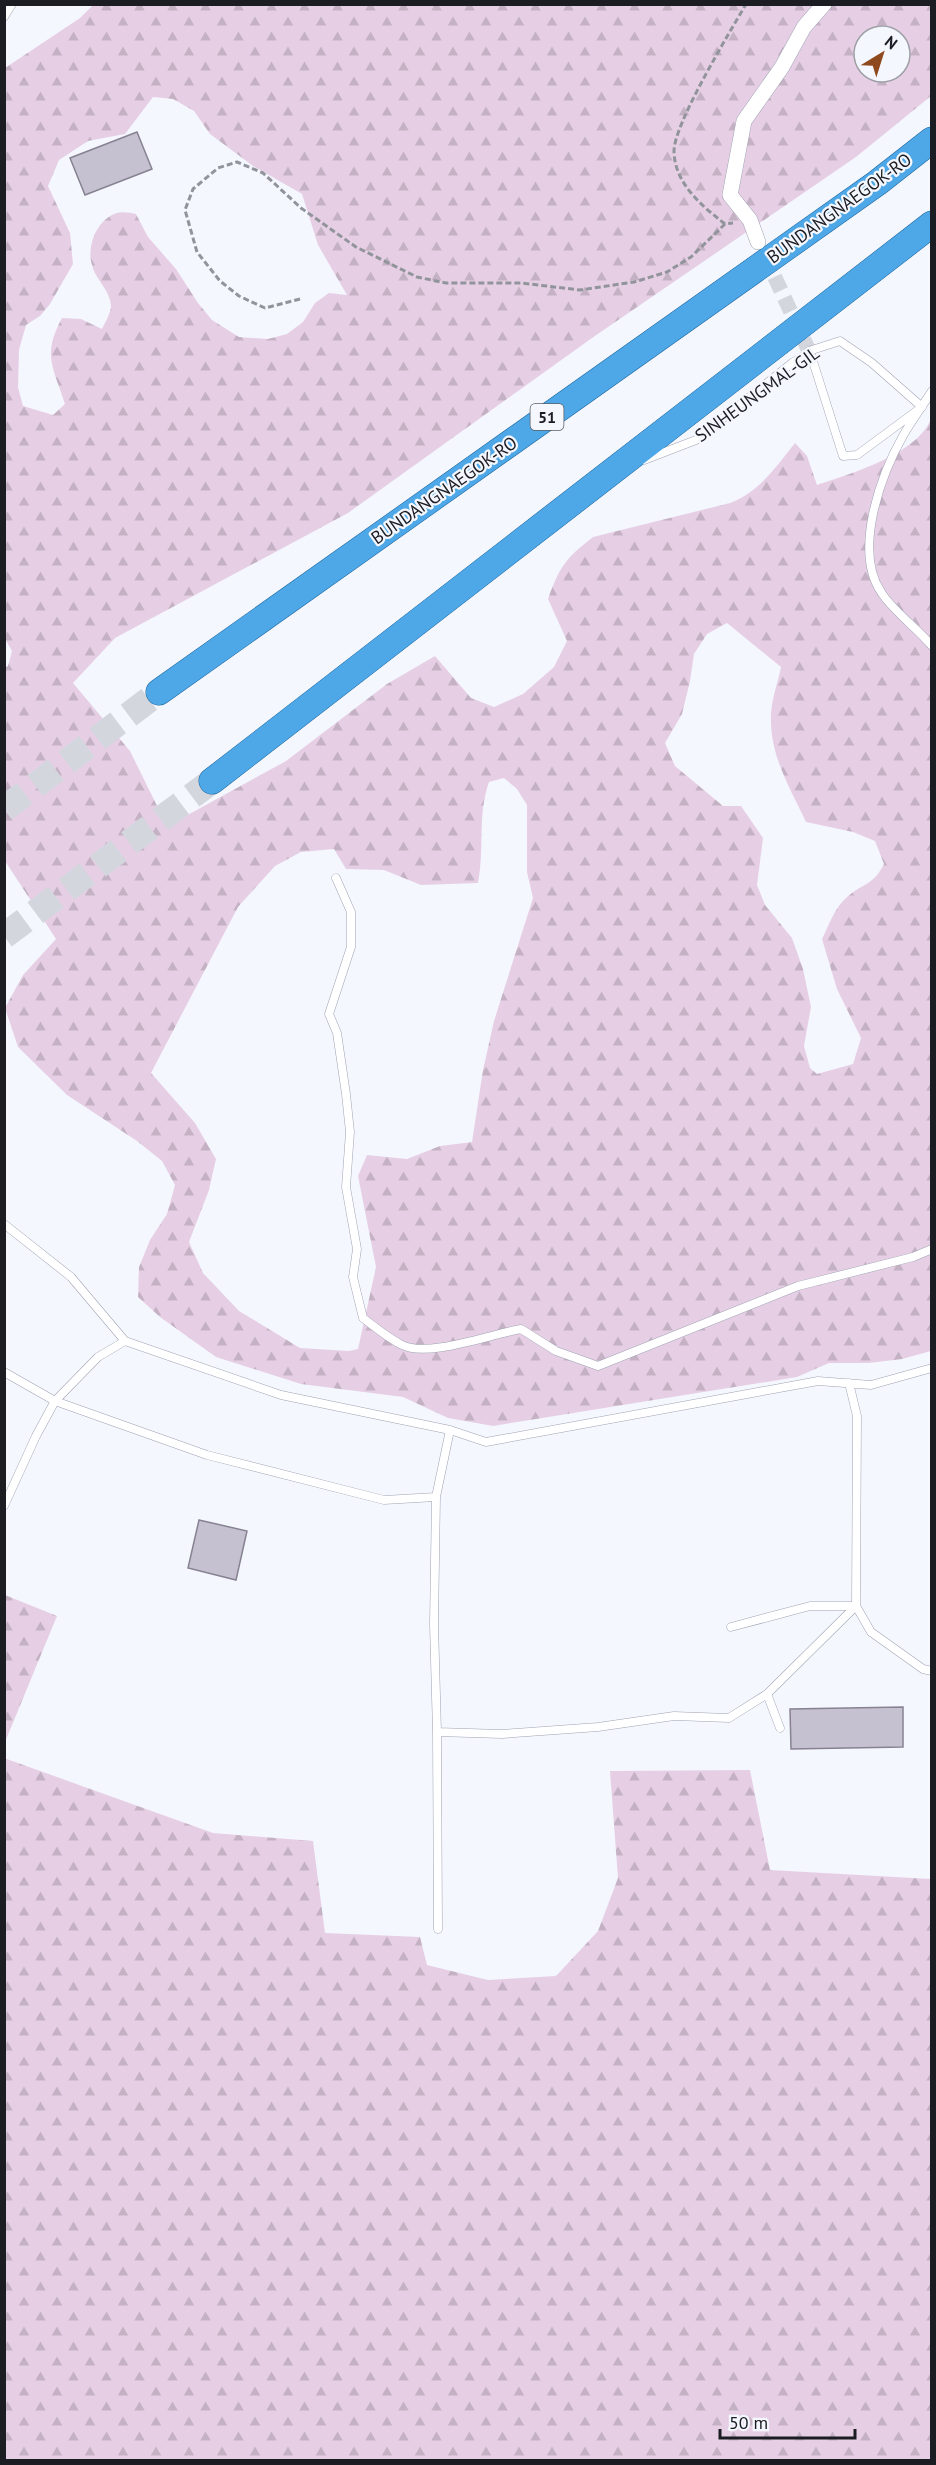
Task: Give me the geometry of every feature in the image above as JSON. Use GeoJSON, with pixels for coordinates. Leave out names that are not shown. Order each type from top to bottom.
{"type":"FeatureCollection","features":[{"type":"Feature","properties":{"kind":"highway","name":"BUNDANGNAEGOK-RO"},"geometry":{"type":"LineString","coordinates":[[159,692],[877,183],[932,140]]}},
{"type":"Feature","properties":{"kind":"highway"},"geometry":{"type":"LineString","coordinates":[[212,781],[932,224]]}},
{"type":"Feature","properties":{"kind":"street"},"geometry":{"type":"LineString","coordinates":[[758,242],[750,220],[730,195],[744,121],[782,67],[804,27],[824,4]]}},
{"type":"Feature","properties":{"kind":"lane"},"geometry":{"type":"LineString","coordinates":[[4,16],[12,4]]}},
{"type":"Feature","properties":{"kind":"lane","name":"SINHEUNGMAL-GIL"},"geometry":{"type":"LineString","coordinates":[[609,473],[696,440],[792,363],[809,352],[840,341],[872,363],[922,407]]}},
{"type":"Feature","properties":{"kind":"lane"},"geometry":{"type":"LineString","coordinates":[[809,352],[843,456],[857,455],[922,407]]}},
{"type":"Feature","properties":{"kind":"lane"},"geometry":{"type":"LineString","coordinates":[[932,391],[904,435],[885,477],[874,508],[869,565],[881,593],[932,646]]}},
{"type":"Feature","properties":{"kind":"lane"},"geometry":{"type":"LineString","coordinates":[[336,878],[351,912],[351,947],[329,1014],[337,1033],[350,1132],[346,1187],[357,1249],[353,1277],[363,1318],[403,1346],[423,1349],[453,1345],[495,1333],[520,1329],[556,1351],[598,1366],[798,1286],[913,1257],[932,1249]]}},
{"type":"Feature","properties":{"kind":"lane"},"geometry":{"type":"LineString","coordinates":[[4,1224],[71,1277],[125,1341],[281,1395],[450,1430],[486,1442],[818,1382],[871,1385],[932,1368]]}},
{"type":"Feature","properties":{"kind":"lane"},"geometry":{"type":"LineString","coordinates":[[4,1506],[55,1401],[98,1357],[125,1341]]}},
{"type":"Feature","properties":{"kind":"lane"},"geometry":{"type":"LineString","coordinates":[[4,1372],[55,1401],[207,1455],[384,1500],[436,1497]]}},
{"type":"Feature","properties":{"kind":"lane"},"geometry":{"type":"LineString","coordinates":[[849,1383],[857,1416],[856,1606],[871,1632],[923,1669],[932,1671]]}},
{"type":"Feature","properties":{"kind":"lane"},"geometry":{"type":"LineString","coordinates":[[438,1929],[434,1624],[436,1497],[450,1430]]}},
{"type":"Feature","properties":{"kind":"lane"},"geometry":{"type":"LineString","coordinates":[[731,1627],[810,1606],[856,1606]]}},
{"type":"Feature","properties":{"kind":"lane"},"geometry":{"type":"LineString","coordinates":[[437,1732],[502,1734],[598,1727],[674,1716],[729,1718],[767,1694],[856,1606]]}},
{"type":"Feature","properties":{"kind":"lane"},"geometry":{"type":"LineString","coordinates":[[767,1694],[780,1728]]}},
{"type":"Feature","properties":{"kind":"path"},"geometry":{"type":"LineString","coordinates":[[725,224],[702,206],[681,179],[674,151],[680,126],[746,4]]}},
{"type":"Feature","properties":{"kind":"path"},"geometry":{"type":"LineString","coordinates":[[300,299],[265,308],[248,300],[220,281],[197,252],[185,210],[193,189],[218,168],[237,162],[263,173],[301,208],[356,247],[417,277],[446,283],[521,283],[580,290],[634,282],[667,272],[691,257],[725,224],[750,220]]}},
{"type":"Feature","properties":{"kind":"green space"},"geometry":{"type":"Polygon","coordinates":[[[93,5],[931,5],[931,96],[856,157],[592,338],[348,513],[115,638],[73,683],[130,751],[165,822],[182,818],[286,761],[387,684],[435,656],[471,698],[494,707],[523,694],[554,667],[567,641],[548,599],[564,564],[593,537],[730,503],[741,498],[774,470],[795,443],[807,456],[817,485],[847,475],[898,453],[923,432],[931,419],[931,1351],[902,1359],[869,1363],[829,1363],[797,1377],[493,1426],[448,1418],[403,1397],[301,1384],[216,1357],[160,1317],[138,1297],[139,1267],[150,1240],[167,1214],[175,1185],[162,1161],[137,1141],[67,1095],[18,1047],[5,1008],[23,975],[56,939],[5,861],[4,668],[8,666],[12,651],[4,637],[5,68],[80,18],[93,5]],[[153,97],[125,134],[88,141],[59,160],[48,186],[70,233],[73,264],[50,304],[40,316],[26,325],[19,350],[18,387],[23,406],[53,415],[65,404],[51,352],[52,342],[62,318],[81,319],[102,329],[106,321],[111,307],[110,301],[94,270],[90,252],[98,228],[109,216],[117,213],[136,214],[148,237],[176,269],[212,320],[239,337],[268,339],[287,334],[303,322],[315,303],[329,293],[347,295],[318,245],[302,194],[253,166],[210,134],[194,111],[173,99],[153,97]],[[727,623],[707,634],[694,654],[682,714],[665,743],[675,766],[723,806],[741,806],[763,838],[757,885],[765,905],[792,938],[803,969],[811,1007],[804,1046],[810,1068],[817,1074],[853,1064],[861,1038],[837,989],[822,939],[842,902],[871,881],[884,864],[875,841],[853,832],[806,822],[781,769],[773,742],[771,713],[781,667],[727,623]],[[504,778],[489,782],[485,795],[478,883],[421,885],[384,870],[346,869],[334,849],[301,852],[275,866],[238,907],[151,1073],[195,1123],[216,1159],[209,1190],[189,1242],[203,1273],[239,1311],[300,1348],[349,1351],[358,1349],[376,1267],[358,1176],[367,1155],[407,1159],[440,1146],[472,1142],[483,1070],[494,1021],[533,898],[527,872],[527,805],[517,789],[504,778]]]}},
{"type":"Feature","properties":{"kind":"green space"},"geometry":{"type":"Polygon","coordinates":[[[5,1595],[57,1616],[5,1742],[5,1595]]]}},
{"type":"Feature","properties":{"kind":"green space"},"geometry":{"type":"Polygon","coordinates":[[[4,1758],[213,1833],[313,1841],[325,1933],[420,1937],[427,1965],[488,1980],[556,1976],[598,1931],[618,1878],[610,1771],[750,1770],[770,1870],[931,1879],[931,2460],[5,2460],[4,1758]]]}},
{"type":"Feature","properties":{"kind":"building"},"geometry":{"type":"Polygon","coordinates":[[[137,132],[152,169],[85,195],[70,158],[137,132]]]}},
{"type":"Feature","properties":{"kind":"building"},"geometry":{"type":"Polygon","coordinates":[[[199,1520],[247,1531],[236,1580],[188,1568],[199,1520]]]}},
{"type":"Feature","properties":{"kind":"building"},"geometry":{"type":"Polygon","coordinates":[[[903,1707],[903,1747],[791,1749],[790,1709],[903,1707]]]}},
{"type":"Feature","properties":{"kind":"tunnel"},"geometry":{"type":"LineString","coordinates":[[765,256],[809,351]]}},
{"type":"Feature","properties":{"kind":"tunnel"},"geometry":{"type":"LineString","coordinates":[[4,809],[159,692]]}},
{"type":"Feature","properties":{"kind":"tunnel"},"geometry":{"type":"LineString","coordinates":[[4,936],[212,781]]}}]}
